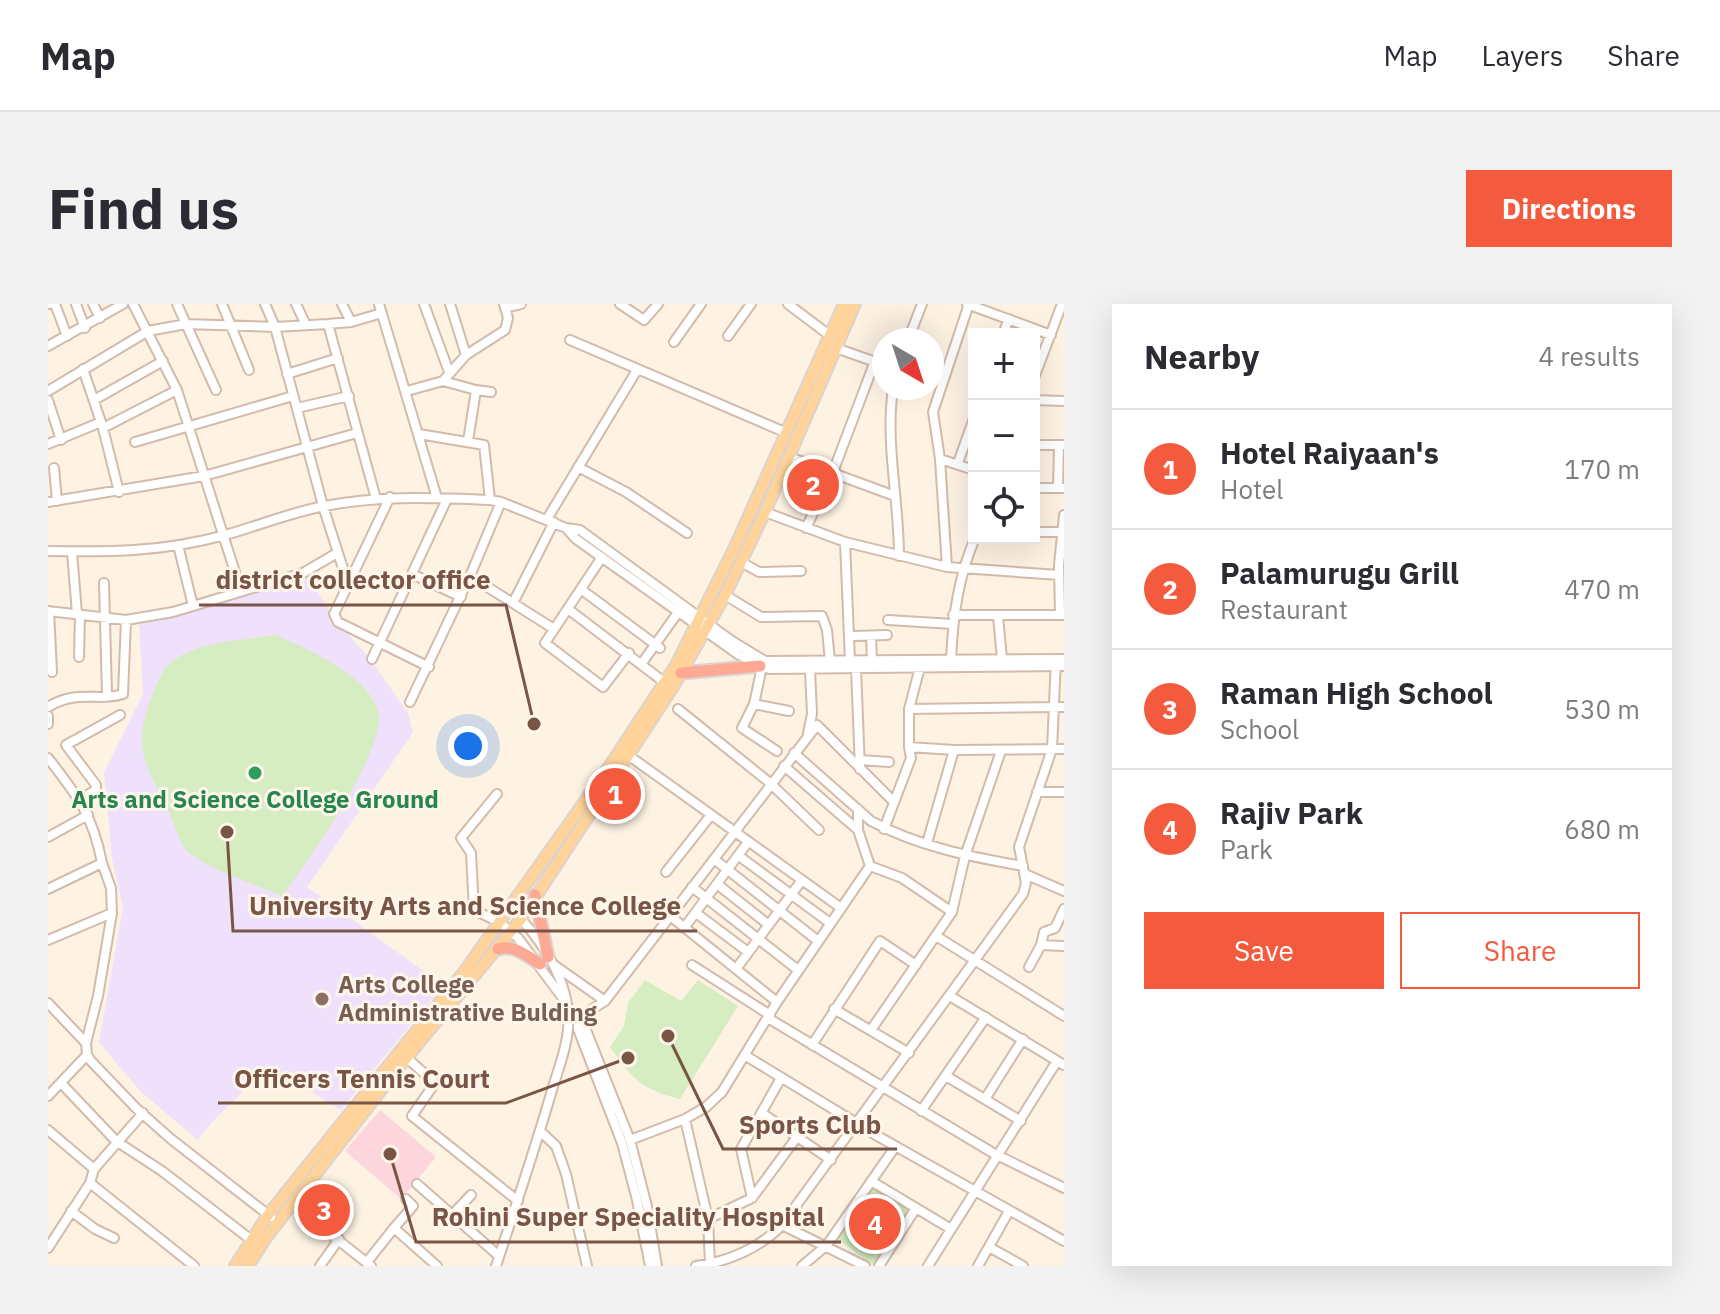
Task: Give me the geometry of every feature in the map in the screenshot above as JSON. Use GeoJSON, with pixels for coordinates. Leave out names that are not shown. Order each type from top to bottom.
{"type":"FeatureCollection","features":[{"type":"Feature","properties":{"kind":"highway"},"geometry":{"type":"LineString","coordinates":[[681,673],[761,666]]}},
{"type":"Feature","properties":{"kind":"highway"},"geometry":{"type":"LineString","coordinates":[[535,895],[547,962]]}},
{"type":"Feature","properties":{"kind":"highway"},"geometry":{"type":"LineString","coordinates":[[498,949],[516,949],[547,962]]}},
{"type":"Feature","properties":{"kind":"main road"},"geometry":{"type":"LineString","coordinates":[[609,775],[628,755],[681,673],[844,304]]}},
{"type":"Feature","properties":{"kind":"main road"},"geometry":{"type":"LineString","coordinates":[[248,1266],[292,1204],[521,919],[664,682],[725,595],[765,512],[855,304]]}},
{"type":"Feature","properties":{"kind":"main road"},"geometry":{"type":"LineString","coordinates":[[235,1266],[268,1215],[464,972],[509,907],[594,798]]}},
{"type":"Feature","properties":{"kind":"street"},"geometry":{"type":"LineString","coordinates":[[55,304],[67,336]]}},
{"type":"Feature","properties":{"kind":"street"},"geometry":{"type":"LineString","coordinates":[[76,304],[85,328]]}},
{"type":"Feature","properties":{"kind":"street"},"geometry":{"type":"LineString","coordinates":[[93,304],[100,318]]}},
{"type":"Feature","properties":{"kind":"street"},"geometry":{"type":"LineString","coordinates":[[48,346],[85,328],[112,307],[123,304]]}},
{"type":"Feature","properties":{"kind":"street"},"geometry":{"type":"LineString","coordinates":[[133,304],[177,390],[241,591]]}},
{"type":"Feature","properties":{"kind":"street"},"geometry":{"type":"LineString","coordinates":[[177,304],[216,390]]}},
{"type":"Feature","properties":{"kind":"street"},"geometry":{"type":"LineString","coordinates":[[222,304],[249,370]]}},
{"type":"Feature","properties":{"kind":"street"},"geometry":{"type":"LineString","coordinates":[[265,304],[275,327],[323,506],[348,584]]}},
{"type":"Feature","properties":{"kind":"street"},"geometry":{"type":"LineString","coordinates":[[296,304],[306,325]]}},
{"type":"Feature","properties":{"kind":"street"},"geometry":{"type":"LineString","coordinates":[[342,304],[351,322]]}},
{"type":"Feature","properties":{"kind":"street"},"geometry":{"type":"LineString","coordinates":[[424,304],[449,372]]}},
{"type":"Feature","properties":{"kind":"street"},"geometry":{"type":"LineString","coordinates":[[450,304],[466,355]]}},
{"type":"Feature","properties":{"kind":"street"},"geometry":{"type":"LineString","coordinates":[[443,381],[466,355],[505,330],[508,318],[505,306],[521,304]]}},
{"type":"Feature","properties":{"kind":"street"},"geometry":{"type":"LineString","coordinates":[[620,304],[644,320],[658,304]]}},
{"type":"Feature","properties":{"kind":"street"},"geometry":{"type":"LineString","coordinates":[[674,342],[701,304]]}},
{"type":"Feature","properties":{"kind":"street"},"geometry":{"type":"LineString","coordinates":[[728,336],[751,304]]}},
{"type":"Feature","properties":{"kind":"street"},"geometry":{"type":"LineString","coordinates":[[788,304],[829,335]]}},
{"type":"Feature","properties":{"kind":"street"},"geometry":{"type":"LineString","coordinates":[[913,328],[922,304]]}},
{"type":"Feature","properties":{"kind":"street"},"geometry":{"type":"LineString","coordinates":[[947,567],[940,459],[933,412],[969,304],[1051,335]]}},
{"type":"Feature","properties":{"kind":"street"},"geometry":{"type":"LineString","coordinates":[[1040,363],[1062,304]]}},
{"type":"Feature","properties":{"kind":"street"},"geometry":{"type":"LineString","coordinates":[[48,391],[148,331],[186,324],[275,327],[351,322],[381,308],[442,499],[412,574],[372,659]]}},
{"type":"Feature","properties":{"kind":"street"},"geometry":{"type":"LineString","coordinates":[[1005,328],[1009,319]]}},
{"type":"Feature","properties":{"kind":"street"},"geometry":{"type":"LineString","coordinates":[[328,324],[376,499]]}},
{"type":"Feature","properties":{"kind":"street"},"geometry":{"type":"LineString","coordinates":[[570,340],[787,433]]}},
{"type":"Feature","properties":{"kind":"street"},"geometry":{"type":"LineString","coordinates":[[836,348],[872,360]]}},
{"type":"Feature","properties":{"kind":"street"},"geometry":{"type":"LineString","coordinates":[[287,374],[338,358]]}},
{"type":"Feature","properties":{"kind":"street"},"geometry":{"type":"LineString","coordinates":[[94,400],[163,361]]}},
{"type":"Feature","properties":{"kind":"street"},"geometry":{"type":"LineString","coordinates":[[83,369],[102,425],[119,492]]}},
{"type":"Feature","properties":{"kind":"street"},"geometry":{"type":"LineString","coordinates":[[513,603],[578,467],[637,370]]}},
{"type":"Feature","properties":{"kind":"street"},"geometry":{"type":"LineString","coordinates":[[407,391],[443,381],[491,392]]}},
{"type":"Feature","properties":{"kind":"street"},"geometry":{"type":"LineString","coordinates":[[806,528],[872,382]]}},
{"type":"Feature","properties":{"kind":"street"},"geometry":{"type":"LineString","coordinates":[[48,444],[102,425],[177,390]]}},
{"type":"Feature","properties":{"kind":"street"},"geometry":{"type":"LineString","coordinates":[[468,441],[476,390]]}},
{"type":"Feature","properties":{"kind":"street"},"geometry":{"type":"LineString","coordinates":[[135,442],[293,396]]}},
{"type":"Feature","properties":{"kind":"street"},"geometry":{"type":"LineString","coordinates":[[297,408],[349,396]]}},
{"type":"Feature","properties":{"kind":"street"},"geometry":{"type":"LineString","coordinates":[[48,400],[61,440]]}},
{"type":"Feature","properties":{"kind":"street"},"geometry":{"type":"LineString","coordinates":[[891,400],[889,418],[899,556]]}},
{"type":"Feature","properties":{"kind":"street"},"geometry":{"type":"LineString","coordinates":[[1040,400],[1064,401]]}},
{"type":"Feature","properties":{"kind":"street"},"geometry":{"type":"LineString","coordinates":[[54,468],[52,502],[204,476],[357,433]]}},
{"type":"Feature","properties":{"kind":"street"},"geometry":{"type":"LineString","coordinates":[[419,434],[484,445],[490,500]]}},
{"type":"Feature","properties":{"kind":"street"},"geometry":{"type":"LineString","coordinates":[[958,463],[968,435]]}},
{"type":"Feature","properties":{"kind":"street"},"geometry":{"type":"LineString","coordinates":[[1040,445],[1061,445],[1061,488],[1040,488]]}},
{"type":"Feature","properties":{"kind":"street"},"geometry":{"type":"LineString","coordinates":[[789,457],[895,496]]}},
{"type":"Feature","properties":{"kind":"street"},"geometry":{"type":"LineString","coordinates":[[940,459],[968,467]]}},
{"type":"Feature","properties":{"kind":"street"},"geometry":{"type":"LineString","coordinates":[[578,467],[626,492],[687,533]]}},
{"type":"Feature","properties":{"kind":"street"},"geometry":{"type":"LineString","coordinates":[[390,497],[334,614],[335,618],[429,667]]}},
{"type":"Feature","properties":{"kind":"street"},"geometry":{"type":"LineString","coordinates":[[48,551],[128,552],[178,545],[222,536],[323,506],[390,497],[490,500],[566,528],[580,530],[739,655],[761,666],[810,670],[872,660],[1060,662]]}},
{"type":"Feature","properties":{"kind":"street"},"geometry":{"type":"LineString","coordinates":[[410,702],[461,597],[501,502]]}},
{"type":"Feature","properties":{"kind":"street"},"geometry":{"type":"LineString","coordinates":[[765,512],[845,542],[947,567],[1059,575]]}},
{"type":"Feature","properties":{"kind":"street"},"geometry":{"type":"LineString","coordinates":[[888,620],[1062,615],[1059,575],[1064,515]]}},
{"type":"Feature","properties":{"kind":"street"},"geometry":{"type":"LineString","coordinates":[[566,528],[576,539],[679,611],[765,661],[830,661],[920,667],[1060,662]]}},
{"type":"Feature","properties":{"kind":"street"},"geometry":{"type":"LineString","coordinates":[[1040,532],[1063,532]]}},
{"type":"Feature","properties":{"kind":"street"},"geometry":{"type":"LineString","coordinates":[[845,542],[860,764]]}},
{"type":"Feature","properties":{"kind":"street"},"geometry":{"type":"LineString","coordinates":[[951,660],[953,619],[962,569],[972,544]]}},
{"type":"Feature","properties":{"kind":"street"},"geometry":{"type":"LineString","coordinates":[[178,545],[193,606]]}},
{"type":"Feature","properties":{"kind":"street"},"geometry":{"type":"LineString","coordinates":[[72,552],[79,657]]}},
{"type":"Feature","properties":{"kind":"street"},"geometry":{"type":"LineString","coordinates":[[52,672],[49,611],[126,620],[173,612],[310,570],[337,553]]}},
{"type":"Feature","properties":{"kind":"street"},"geometry":{"type":"LineString","coordinates":[[602,557],[545,643],[603,687],[629,653]]}},
{"type":"Feature","properties":{"kind":"street"},"geometry":{"type":"LineString","coordinates":[[741,562],[759,572],[801,571]]}},
{"type":"Feature","properties":{"kind":"street"},"geometry":{"type":"LineString","coordinates":[[412,574],[461,597]]}},
{"type":"Feature","properties":{"kind":"street"},"geometry":{"type":"LineString","coordinates":[[470,576],[554,629]]}},
{"type":"Feature","properties":{"kind":"street"},"geometry":{"type":"LineString","coordinates":[[104,583],[107,695]]}},
{"type":"Feature","properties":{"kind":"street"},"geometry":{"type":"LineString","coordinates":[[582,590],[658,645]]}},
{"type":"Feature","properties":{"kind":"street"},"geometry":{"type":"LineString","coordinates":[[725,595],[761,617],[822,616],[827,630],[830,661]]}},
{"type":"Feature","properties":{"kind":"street"},"geometry":{"type":"LineString","coordinates":[[568,609],[664,682]]}},
{"type":"Feature","properties":{"kind":"street"},"geometry":{"type":"LineString","coordinates":[[642,663],[658,645],[679,611]]}},
{"type":"Feature","properties":{"kind":"street"},"geometry":{"type":"LineString","coordinates":[[998,616],[1002,659]]}},
{"type":"Feature","properties":{"kind":"street"},"geometry":{"type":"LineString","coordinates":[[48,707],[79,695],[120,696],[124,691],[126,620]]}},
{"type":"Feature","properties":{"kind":"street"},"geometry":{"type":"LineString","coordinates":[[853,636],[887,635]]}},
{"type":"Feature","properties":{"kind":"street"},"geometry":{"type":"LineString","coordinates":[[871,636],[872,660]]}},
{"type":"Feature","properties":{"kind":"street"},"geometry":{"type":"LineString","coordinates":[[696,1266],[721,1264],[773,1235],[782,1225],[858,1125],[1023,894],[1026,883],[1019,847],[1052,749],[1059,708],[1060,662]]}},
{"type":"Feature","properties":{"kind":"street"},"geometry":{"type":"LineString","coordinates":[[761,666],[754,704],[742,728],[777,751]]}},
{"type":"Feature","properties":{"kind":"street"},"geometry":{"type":"LineString","coordinates":[[884,829],[911,758],[909,709],[920,667]]}},
{"type":"Feature","properties":{"kind":"street"},"geometry":{"type":"LineString","coordinates":[[808,737],[812,714],[810,670]]}},
{"type":"Feature","properties":{"kind":"street"},"geometry":{"type":"LineString","coordinates":[[754,704],[789,711]]}},
{"type":"Feature","properties":{"kind":"street"},"geometry":{"type":"LineString","coordinates":[[909,709],[1059,708]]}},
{"type":"Feature","properties":{"kind":"street"},"geometry":{"type":"LineString","coordinates":[[678,709],[770,783],[819,830]]}},
{"type":"Feature","properties":{"kind":"street"},"geometry":{"type":"LineString","coordinates":[[80,799],[96,790],[96,785],[66,745],[120,715]]}},
{"type":"Feature","properties":{"kind":"street"},"geometry":{"type":"LineString","coordinates":[[48,716],[48,724]]}},
{"type":"Feature","properties":{"kind":"street"},"geometry":{"type":"LineString","coordinates":[[578,1019],[605,1001],[817,725],[860,764],[894,802]]}},
{"type":"Feature","properties":{"kind":"street"},"geometry":{"type":"LineString","coordinates":[[909,747],[1001,751],[1064,749]]}},
{"type":"Feature","properties":{"kind":"street"},"geometry":{"type":"LineString","coordinates":[[927,843],[954,750]]}},
{"type":"Feature","properties":{"kind":"street"},"geometry":{"type":"LineString","coordinates":[[871,1030],[952,912],[965,856],[1001,751]]}},
{"type":"Feature","properties":{"kind":"street"},"geometry":{"type":"LineString","coordinates":[[794,753],[884,829],[965,856],[1024,870],[1064,891]]}},
{"type":"Feature","properties":{"kind":"street"},"geometry":{"type":"LineString","coordinates":[[628,755],[841,908]]}},
{"type":"Feature","properties":{"kind":"street"},"geometry":{"type":"LineString","coordinates":[[48,758],[80,799],[88,815],[111,888],[112,913],[98,996],[86,1043],[87,1055],[171,1139],[279,1221]]}},
{"type":"Feature","properties":{"kind":"street"},"geometry":{"type":"LineString","coordinates":[[860,764],[889,762]]}},
{"type":"Feature","properties":{"kind":"street"},"geometry":{"type":"LineString","coordinates":[[784,766],[858,830]]}},
{"type":"Feature","properties":{"kind":"street"},"geometry":{"type":"LineString","coordinates":[[1037,792],[1064,792]]}},
{"type":"Feature","properties":{"kind":"street"},"geometry":{"type":"LineString","coordinates":[[497,794],[461,838],[471,853],[474,910],[499,922],[547,962],[605,1001]]}},
{"type":"Feature","properties":{"kind":"street"},"geometry":{"type":"LineString","coordinates":[[858,809],[858,830],[870,866]]}},
{"type":"Feature","properties":{"kind":"street"},"geometry":{"type":"LineString","coordinates":[[48,837],[88,815]]}},
{"type":"Feature","properties":{"kind":"street"},"geometry":{"type":"LineString","coordinates":[[666,872],[711,815]]}},
{"type":"Feature","properties":{"kind":"street"},"geometry":{"type":"LineString","coordinates":[[684,928],[748,842]]}},
{"type":"Feature","properties":{"kind":"street"},"geometry":{"type":"LineString","coordinates":[[739,856],[830,923]]}},
{"type":"Feature","properties":{"kind":"street"},"geometry":{"type":"LineString","coordinates":[[714,859],[818,941]]}},
{"type":"Feature","properties":{"kind":"street"},"geometry":{"type":"LineString","coordinates":[[48,889],[102,863]]}},
{"type":"Feature","properties":{"kind":"street"},"geometry":{"type":"LineString","coordinates":[[870,866],[902,878],[952,912]]}},
{"type":"Feature","properties":{"kind":"street"},"geometry":{"type":"LineString","coordinates":[[630,1140],[685,1119],[706,1107],[722,1092],[777,1002],[870,866]]}},
{"type":"Feature","properties":{"kind":"street"},"geometry":{"type":"LineString","coordinates":[[736,969],[802,880]]}},
{"type":"Feature","properties":{"kind":"street"},"geometry":{"type":"LineString","coordinates":[[717,884],[769,925]]}},
{"type":"Feature","properties":{"kind":"street"},"geometry":{"type":"LineString","coordinates":[[692,887],[798,970]]}},
{"type":"Feature","properties":{"kind":"street"},"geometry":{"type":"LineString","coordinates":[[509,907],[521,919],[547,962],[567,1004],[584,1025],[630,1140],[647,1206],[657,1266]]}},
{"type":"Feature","properties":{"kind":"street"},"geometry":{"type":"LineString","coordinates":[[1029,967],[1044,932],[1055,928],[1064,909]]}},
{"type":"Feature","properties":{"kind":"street"},"geometry":{"type":"LineString","coordinates":[[48,940],[112,913]]}},
{"type":"Feature","properties":{"kind":"street"},"geometry":{"type":"LineString","coordinates":[[696,913],[748,952]]}},
{"type":"Feature","properties":{"kind":"street"},"geometry":{"type":"LineString","coordinates":[[669,915],[777,1002]]}},
{"type":"Feature","properties":{"kind":"street"},"geometry":{"type":"LineString","coordinates":[[936,936],[1064,1016]]}},
{"type":"Feature","properties":{"kind":"street"},"geometry":{"type":"LineString","coordinates":[[812,1045],[880,941],[916,965]]}},
{"type":"Feature","properties":{"kind":"street"},"geometry":{"type":"LineString","coordinates":[[1041,945],[1064,946]]}},
{"type":"Feature","properties":{"kind":"street"},"geometry":{"type":"LineString","coordinates":[[692,965],[812,1045],[921,1111],[999,1156],[1064,1188]]}},
{"type":"Feature","properties":{"kind":"street"},"geometry":{"type":"LineString","coordinates":[[932,1265],[951,1229],[1061,1063],[950,996]]}},
{"type":"Feature","properties":{"kind":"street"},"geometry":{"type":"LineString","coordinates":[[48,1003],[86,1043]]}},
{"type":"Feature","properties":{"kind":"street"},"geometry":{"type":"LineString","coordinates":[[496,1266],[564,1045],[568,1025],[567,1004]]}},
{"type":"Feature","properties":{"kind":"street"},"geometry":{"type":"LineString","coordinates":[[834,1009],[909,1053]]}},
{"type":"Feature","properties":{"kind":"street"},"geometry":{"type":"LineString","coordinates":[[921,1111],[986,1017]]}},
{"type":"Feature","properties":{"kind":"street"},"geometry":{"type":"LineString","coordinates":[[578,1019],[578,1029],[622,1143],[650,1266]]}},
{"type":"Feature","properties":{"kind":"street"},"geometry":{"type":"LineString","coordinates":[[985,1099],[1023,1039]]}},
{"type":"Feature","properties":{"kind":"street"},"geometry":{"type":"LineString","coordinates":[[48,1096],[87,1055]]}},
{"type":"Feature","properties":{"kind":"street"},"geometry":{"type":"LineString","coordinates":[[746,1056],[895,1147],[1064,1241]]}},
{"type":"Feature","properties":{"kind":"street"},"geometry":{"type":"LineString","coordinates":[[407,1058],[435,1083],[412,1116],[518,1201]]}},
{"type":"Feature","properties":{"kind":"street"},"geometry":{"type":"LineString","coordinates":[[946,1076],[1021,1121]]}},
{"type":"Feature","properties":{"kind":"street"},"geometry":{"type":"LineString","coordinates":[[752,1198],[741,1149],[781,1078]]}},
{"type":"Feature","properties":{"kind":"street"},"geometry":{"type":"LineString","coordinates":[[61,1083],[116,1141],[162,1171],[250,1239]]}},
{"type":"Feature","properties":{"kind":"street"},"geometry":{"type":"LineString","coordinates":[[48,1248],[90,1183],[94,1169],[143,1113]]}},
{"type":"Feature","properties":{"kind":"street"},"geometry":{"type":"LineString","coordinates":[[762,1113],[831,1160]]}},
{"type":"Feature","properties":{"kind":"street"},"geometry":{"type":"LineString","coordinates":[[685,1119],[708,1219],[710,1264]]}},
{"type":"Feature","properties":{"kind":"street"},"geometry":{"type":"LineString","coordinates":[[540,1131],[556,1146],[566,1174],[587,1266]]}},
{"type":"Feature","properties":{"kind":"street"},"geometry":{"type":"LineString","coordinates":[[48,1145],[52,1133],[94,1169]]}},
{"type":"Feature","properties":{"kind":"street"},"geometry":{"type":"LineString","coordinates":[[708,1219],[752,1198],[797,1137]]}},
{"type":"Feature","properties":{"kind":"street"},"geometry":{"type":"LineString","coordinates":[[802,1266],[827,1245],[895,1147]]}},
{"type":"Feature","properties":{"kind":"street"},"geometry":{"type":"LineString","coordinates":[[871,1181],[951,1229]]}},
{"type":"Feature","properties":{"kind":"street"},"geometry":{"type":"LineString","coordinates":[[90,1183],[194,1266]]}},
{"type":"Feature","properties":{"kind":"street"},"geometry":{"type":"LineString","coordinates":[[417,1184],[499,1256]]}},
{"type":"Feature","properties":{"kind":"street"},"geometry":{"type":"LineString","coordinates":[[453,1214],[471,1195]]}},
{"type":"Feature","properties":{"kind":"street"},"geometry":{"type":"LineString","coordinates":[[292,1204],[369,1264],[413,1206],[406,1199]]}},
{"type":"Feature","properties":{"kind":"street"},"geometry":{"type":"LineString","coordinates":[[879,1266],[916,1208]]}},
{"type":"Feature","properties":{"kind":"street"},"geometry":{"type":"LineString","coordinates":[[71,1211],[95,1229],[114,1238]]}},
{"type":"Feature","properties":{"kind":"street"},"geometry":{"type":"LineString","coordinates":[[978,1266],[1009,1211]]}},
{"type":"Feature","properties":{"kind":"street"},"geometry":{"type":"LineString","coordinates":[[782,1225],[865,1266]]}},
{"type":"Feature","properties":{"kind":"street"},"geometry":{"type":"LineString","coordinates":[[394,1228],[437,1266]]}},
{"type":"Feature","properties":{"kind":"street"},"geometry":{"type":"LineString","coordinates":[[320,1266],[339,1239]]}},
{"type":"Feature","properties":{"kind":"street"},"geometry":{"type":"LineString","coordinates":[[989,1247],[1023,1266]]}},
{"type":"Feature","properties":{"kind":"shaded area"},"geometry":{"type":"Polygon","coordinates":[[[305,572],[336,621],[371,660],[408,713],[413,732],[307,887],[443,985],[341,1110],[269,1066],[198,1140],[140,1091],[99,1042],[123,908],[112,859],[104,773],[143,694],[139,622],[305,572]]]}},
{"type":"Feature","properties":{"kind":"shaded area"},"geometry":{"type":"Polygon","coordinates":[[[380,1110],[436,1157],[401,1199],[345,1151],[380,1110]]]}},
{"type":"Feature","properties":{"kind":"green space","name":"Arts and Science College Ground"},"geometry":{"type":"Polygon","coordinates":[[[275,635],[348,673],[377,708],[378,726],[371,749],[344,804],[282,896],[218,870],[187,851],[148,769],[142,744],[152,696],[163,672],[174,660],[209,645],[275,635]]]}},
{"type":"Feature","properties":{"kind":"green space"},"geometry":{"type":"Polygon","coordinates":[[[645,980],[681,1001],[698,980],[738,1006],[680,1099],[646,1087],[610,1047],[624,1026],[628,1003],[645,980]]]}},
{"type":"Feature","properties":{"kind":"green space"},"geometry":{"type":"Polygon","coordinates":[[[873,1187],[913,1208],[875,1266],[837,1239],[873,1187]]]}},
{"type":"Feature","properties":{"kind":"place","name":"Palamurugu Grill"},"geometry":{"type":"Point","coordinates":[813,485]}},
{"type":"Feature","properties":{"kind":"place","name":"district collector office"},"geometry":{"type":"Point","coordinates":[534,724]}},
{"type":"Feature","properties":{"kind":"place","name":"Arts and Science College Ground"},"geometry":{"type":"Point","coordinates":[255,773]}},
{"type":"Feature","properties":{"kind":"place","name":"Hotel Raiyaan's"},"geometry":{"type":"Point","coordinates":[615,794]}},
{"type":"Feature","properties":{"kind":"place","name":"University Arts and Science College"},"geometry":{"type":"Point","coordinates":[227,832]}},
{"type":"Feature","properties":{"kind":"place","name":"Arts College Administrative Bulding"},"geometry":{"type":"Point","coordinates":[322,999]}},
{"type":"Feature","properties":{"kind":"place","name":"Sports Club"},"geometry":{"type":"Point","coordinates":[668,1036]}},
{"type":"Feature","properties":{"kind":"place","name":"Officers Tennis Court"},"geometry":{"type":"Point","coordinates":[628,1058]}},
{"type":"Feature","properties":{"kind":"place","name":"Rohini Super Speciality Hospital"},"geometry":{"type":"Point","coordinates":[390,1154]}},
{"type":"Feature","properties":{"kind":"place","name":"Raman High School"},"geometry":{"type":"Point","coordinates":[324,1210]}},
{"type":"Feature","properties":{"kind":"place","name":"Rajiv Park"},"geometry":{"type":"Point","coordinates":[875,1224]}}]}
